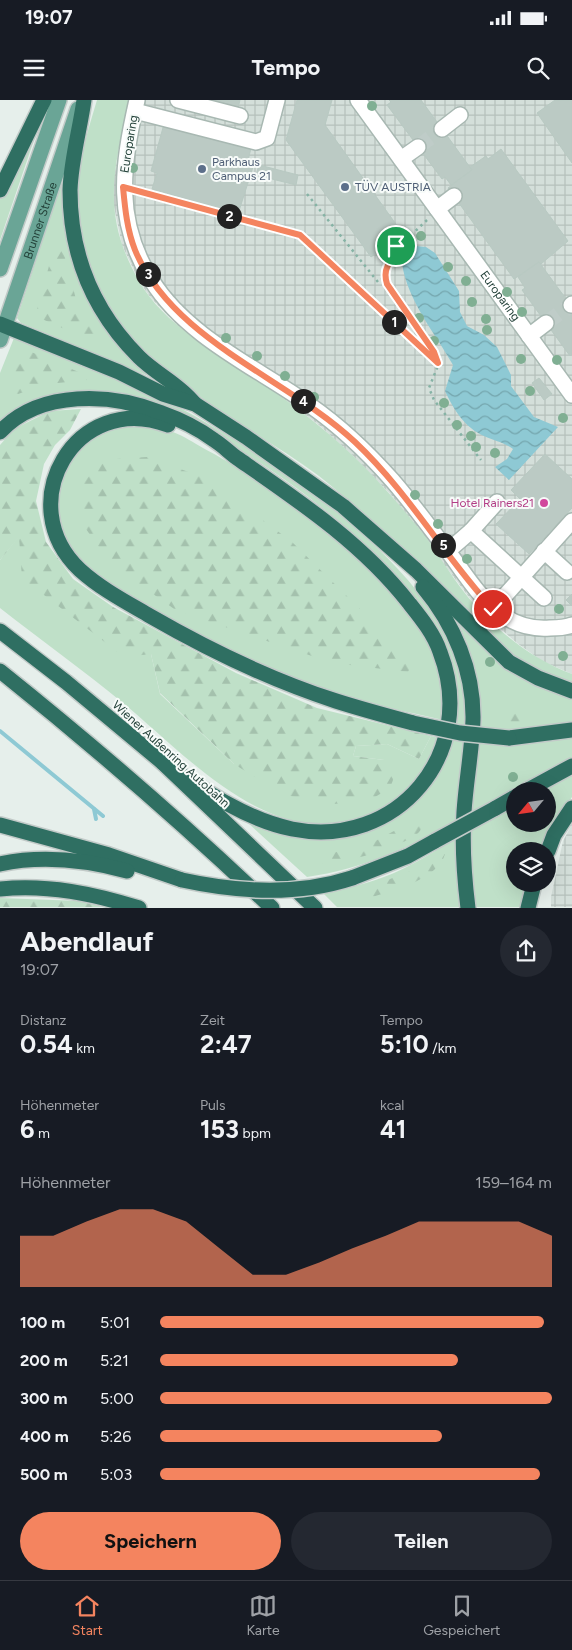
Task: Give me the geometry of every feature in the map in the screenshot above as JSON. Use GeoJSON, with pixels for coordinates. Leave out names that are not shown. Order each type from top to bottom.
{"type":"FeatureCollection","features":[{"type":"Feature","properties":{"kind":"highway"},"geometry":{"type":"LineString","coordinates":[[0,190],[44,100]]}},
{"type":"Feature","properties":{"kind":"highway"},"geometry":{"type":"LineString","coordinates":[[83,100],[70,188],[72,229],[79,263],[92,294],[112,326],[140,358],[186,393],[195,404]]}},
{"type":"Feature","properties":{"kind":"highway"},"geometry":{"type":"LineString","coordinates":[[2,330],[119,372],[163,394],[195,404],[301,475],[342,506],[416,570],[509,662],[538,678],[572,691]]}},
{"type":"Feature","properties":{"kind":"highway"},"geometry":{"type":"LineString","coordinates":[[0,432],[28,412],[60,401],[93,398],[125,402],[162,413],[213,439],[235,457],[288,492],[337,529],[395,585],[423,620],[440,652],[448,682],[450,717],[441,753],[426,781],[401,806],[371,823],[336,832],[292,829],[248,815],[162,762]]}},
{"type":"Feature","properties":{"kind":"highway"},"geometry":{"type":"LineString","coordinates":[[235,457],[157,421],[133,417],[109,421],[83,436],[63,458],[51,485],[51,515],[60,544],[79,569],[107,591],[182,634],[277,679],[336,701],[413,723],[460,733],[509,738],[572,730]]}},
{"type":"Feature","properties":{"kind":"highway"},"geometry":{"type":"LineString","coordinates":[[380,540],[426,591],[439,610],[459,642],[469,678],[473,719],[464,812],[468,908]]}},
{"type":"Feature","properties":{"kind":"highway","name":"Wiener Außenring Autobahn"},"geometry":{"type":"LineString","coordinates":[[0,631],[66,682],[162,762],[314,908]]}},
{"type":"Feature","properties":{"kind":"highway"},"geometry":{"type":"LineString","coordinates":[[0,671],[182,822],[272,908]]}},
{"type":"Feature","properties":{"kind":"highway"},"geometry":{"type":"LineString","coordinates":[[543,782],[572,766]]}},
{"type":"Feature","properties":{"kind":"highway"},"geometry":{"type":"LineString","coordinates":[[0,864],[14,861],[61,859],[214,887],[257,890],[300,888],[352,878],[408,856],[506,802]]}},
{"type":"Feature","properties":{"kind":"highway"},"geometry":{"type":"LineString","coordinates":[[551,842],[572,808]]}},
{"type":"Feature","properties":{"kind":"highway"},"geometry":{"type":"LineString","coordinates":[[0,825],[109,855],[182,880]]}},
{"type":"Feature","properties":{"kind":"highway"},"geometry":{"type":"LineString","coordinates":[[0,889],[58,889],[101,896],[140,908]]}},
{"type":"Feature","properties":{"kind":"highway"},"geometry":{"type":"LineString","coordinates":[[528,908],[532,892]]}},
{"type":"Feature","properties":{"kind":"main road","name":"Brunner Straße"},"geometry":{"type":"LineString","coordinates":[[0,269],[58,100]]}},
{"type":"Feature","properties":{"kind":"main road","name":"Brunner Straße"},"geometry":{"type":"LineString","coordinates":[[2,330],[83,100]]}},
{"type":"Feature","properties":{"kind":"street"},"geometry":{"type":"LineString","coordinates":[[178,100],[240,116]]}},
{"type":"Feature","properties":{"kind":"street"},"geometry":{"type":"LineString","coordinates":[[136,106],[256,142],[266,138],[277,100]]}},
{"type":"Feature","properties":{"kind":"street","name":"Europaring"},"geometry":{"type":"LineString","coordinates":[[358,100],[572,395]]}},
{"type":"Feature","properties":{"kind":"street","name":"Europaring"},"geometry":{"type":"LineString","coordinates":[[136,106],[129,136],[123,187],[126,216],[135,250],[153,282],[178,314],[206,336],[312,406],[355,442],[392,480],[493,609],[526,628],[572,625]]}},
{"type":"Feature","properties":{"kind":"street"},"geometry":{"type":"LineString","coordinates":[[442,129],[460,115]]}},
{"type":"Feature","properties":{"kind":"street"},"geometry":{"type":"LineString","coordinates":[[401,159],[418,147]]}},
{"type":"Feature","properties":{"kind":"street"},"geometry":{"type":"LineString","coordinates":[[437,210],[454,196]]}},
{"type":"Feature","properties":{"kind":"street"},"geometry":{"type":"LineString","coordinates":[[529,336],[546,323]]}},
{"type":"Feature","properties":{"kind":"street"},"geometry":{"type":"LineString","coordinates":[[448,551],[471,531],[497,502]]}},
{"type":"Feature","properties":{"kind":"street"},"geometry":{"type":"LineString","coordinates":[[493,609],[572,521]]}},
{"type":"Feature","properties":{"kind":"street"},"geometry":{"type":"LineString","coordinates":[[471,531],[544,598]]}},
{"type":"Feature","properties":{"kind":"street"},"geometry":{"type":"LineString","coordinates":[[544,551],[567,572]]}},
{"type":"Feature","properties":{"kind":"path"},"geometry":{"type":"LineString","coordinates":[[123,187],[300,235],[438,363]]}},
{"type":"Feature","properties":{"kind":"path"},"geometry":{"type":"LineString","coordinates":[[307,194],[378,282],[385,277]]}},
{"type":"Feature","properties":{"kind":"path"},"geometry":{"type":"LineString","coordinates":[[437,210],[405,242],[402,239],[396,246],[401,250],[387,265],[385,277],[434,352],[438,363],[430,384],[430,393],[481,460]]}},
{"type":"Feature","properties":{"kind":"shaded area"},"geometry":{"type":"Polygon","coordinates":[[[130,100],[572,100],[572,674],[542,661],[517,643],[478,609],[392,496],[319,425],[268,387],[179,327],[151,298],[140,283],[122,245],[113,202],[114,176],[130,100]]]}},
{"type":"Feature","properties":{"kind":"shaded area"},"geometry":{"type":"Polygon","coordinates":[[[572,824],[572,907],[551,907],[552,892],[556,892],[556,874],[563,841],[572,824]]]}},
{"type":"Feature","properties":{"kind":"green space"},"geometry":{"type":"Polygon","coordinates":[[[97,100],[130,100],[115,170],[115,213],[119,235],[127,257],[139,281],[151,298],[181,328],[281,396],[346,449],[409,517],[427,539],[464,592],[486,617],[527,651],[572,674],[572,684],[537,670],[514,655],[344,497],[319,476],[240,424],[173,376],[144,350],[119,323],[99,292],[85,257],[78,218],[80,164],[97,100]]]}},
{"type":"Feature","properties":{"kind":"green space"},"geometry":{"type":"Polygon","coordinates":[[[34,140],[0,240],[0,199],[34,140]]]}},
{"type":"Feature","properties":{"kind":"green space"},"geometry":{"type":"Polygon","coordinates":[[[62,181],[66,183],[69,241],[80,283],[100,314],[148,371],[146,375],[21,323],[17,318],[62,181]]]}},
{"type":"Feature","properties":{"kind":"green space"},"geometry":{"type":"Polygon","coordinates":[[[59,244],[63,250],[77,303],[101,339],[94,342],[42,319],[37,309],[54,248],[59,244]]]}},
{"type":"Feature","properties":{"kind":"green space"},"geometry":{"type":"Polygon","coordinates":[[[14,338],[140,388],[183,409],[231,437],[281,470],[331,507],[377,548],[417,590],[447,635],[464,679],[467,732],[456,822],[402,849],[366,863],[307,877],[247,822],[301,837],[337,838],[385,822],[409,806],[429,786],[444,762],[454,736],[458,708],[456,678],[447,649],[432,621],[411,592],[354,535],[291,484],[261,463],[226,443],[128,396],[111,392],[78,391],[61,394],[30,405],[0,421],[0,373],[14,338]]]}},
{"type":"Feature","properties":{"kind":"green space"},"geometry":{"type":"Polygon","coordinates":[[[29,351],[81,373],[87,380],[48,384],[18,394],[10,391],[19,357],[29,351]]]}},
{"type":"Feature","properties":{"kind":"green space"},"geometry":{"type":"Polygon","coordinates":[[[81,409],[70,430],[55,445],[44,464],[36,501],[46,542],[73,579],[113,607],[236,673],[317,708],[431,736],[419,759],[387,744],[356,746],[353,756],[384,760],[396,772],[390,788],[370,800],[334,804],[284,795],[234,764],[160,693],[151,654],[124,657],[22,578],[19,537],[0,560],[0,445],[14,429],[50,411],[81,409]]]}},
{"type":"Feature","properties":{"kind":"green space"},"geometry":{"type":"Polygon","coordinates":[[[132,424],[173,432],[232,464],[299,510],[365,565],[394,595],[417,624],[433,653],[441,677],[443,720],[352,698],[265,667],[193,632],[147,606],[113,586],[81,561],[65,540],[59,525],[57,501],[62,478],[74,455],[94,435],[110,427],[132,424]]]}},
{"type":"Feature","properties":{"kind":"green space"},"geometry":{"type":"Polygon","coordinates":[[[147,457],[208,479],[292,542],[414,662],[408,672],[333,663],[177,611],[111,564],[81,522],[80,488],[101,460],[147,457]]]}},
{"type":"Feature","properties":{"kind":"green space"},"geometry":{"type":"Polygon","coordinates":[[[19,536],[151,654],[160,694],[234,764],[384,760],[353,756],[356,746],[387,744],[419,759],[431,736],[439,738],[423,771],[407,789],[388,804],[341,823],[306,823],[272,814],[239,797],[208,775],[123,703],[0,608],[0,560],[19,536]]]}},
{"type":"Feature","properties":{"kind":"green space"},"geometry":{"type":"Polygon","coordinates":[[[456,620],[572,697],[572,724],[516,730],[477,727],[478,699],[475,672],[468,646],[456,620]]]}},
{"type":"Feature","properties":{"kind":"green space"},"geometry":{"type":"Polygon","coordinates":[[[523,711],[534,718],[519,724],[504,722],[509,713],[523,711]]]}},
{"type":"Feature","properties":{"kind":"green space"},"geometry":{"type":"Polygon","coordinates":[[[572,736],[572,759],[530,782],[506,782],[506,795],[470,815],[476,742],[512,745],[572,736]]]}},
{"type":"Feature","properties":{"kind":"green space"},"geometry":{"type":"Polygon","coordinates":[[[572,775],[572,797],[556,820],[556,784],[572,775]]]}},
{"type":"Feature","properties":{"kind":"green space"},"geometry":{"type":"Polygon","coordinates":[[[506,811],[506,832],[549,832],[545,842],[506,842],[506,892],[525,892],[521,907],[474,907],[470,831],[506,811]]]}},
{"type":"Feature","properties":{"kind":"green space"},"geometry":{"type":"Polygon","coordinates":[[[418,818],[424,824],[417,834],[409,839],[385,849],[341,862],[320,864],[327,854],[368,845],[418,818]]]}},
{"type":"Feature","properties":{"kind":"green space"},"geometry":{"type":"Polygon","coordinates":[[[457,836],[461,907],[337,907],[322,892],[359,885],[393,873],[425,857],[457,836]]]}},
{"type":"Feature","properties":{"kind":"green space"},"geometry":{"type":"Polygon","coordinates":[[[445,854],[433,871],[410,884],[364,899],[358,895],[362,890],[418,868],[435,855],[445,854]]]}},
{"type":"Feature","properties":{"kind":"green space"},"geometry":{"type":"Polygon","coordinates":[[[0,898],[80,901],[103,907],[0,907],[0,898]]]}},
{"type":"Feature","properties":{"kind":"water"},"geometry":{"type":"Polygon","coordinates":[[[416,246],[426,247],[435,253],[459,291],[460,312],[467,326],[484,335],[497,347],[511,375],[511,386],[534,417],[558,427],[509,480],[495,467],[507,459],[513,449],[484,436],[465,423],[445,391],[453,365],[416,303],[405,277],[402,263],[416,246]]]}},
{"type":"Feature","properties":{"kind":"building"},"geometry":{"type":"Polygon","coordinates":[[[208,100],[240,100],[238,108],[208,100]]]}},
{"type":"Feature","properties":{"kind":"building","name":"TÜV AUSTRIA"},"geometry":{"type":"Polygon","coordinates":[[[297,100],[332,100],[325,125],[403,234],[371,257],[286,140],[297,100]]]}},
{"type":"Feature","properties":{"kind":"building"},"geometry":{"type":"Polygon","coordinates":[[[389,100],[421,100],[472,170],[451,185],[445,177],[442,179],[387,105],[391,102],[389,100]]]}},
{"type":"Feature","properties":{"kind":"building"},"geometry":{"type":"Polygon","coordinates":[[[555,100],[572,100],[572,163],[537,113],[555,100]]]}},
{"type":"Feature","properties":{"kind":"building","name":"Parkhaus Campus 21"},"geometry":{"type":"Polygon","coordinates":[[[164,124],[251,148],[247,165],[253,167],[238,214],[152,189],[157,173],[151,171],[164,124]]]}},
{"type":"Feature","properties":{"kind":"building"},"geometry":{"type":"Polygon","coordinates":[[[501,149],[568,241],[541,264],[539,262],[514,279],[448,188],[472,170],[470,167],[486,156],[488,159],[501,149]]]}},
{"type":"Feature","properties":{"kind":"building"},"geometry":{"type":"Polygon","coordinates":[[[259,165],[298,175],[296,185],[256,175],[259,165]]]}},
{"type":"Feature","properties":{"kind":"building"},"geometry":{"type":"Polygon","coordinates":[[[539,262],[572,307],[572,354],[570,356],[522,290],[525,288],[518,277],[539,262]]]}},
{"type":"Feature","properties":{"kind":"building"},"geometry":{"type":"Polygon","coordinates":[[[539,378],[552,394],[544,400],[532,383],[539,378]]]}},
{"type":"Feature","properties":{"kind":"building","name":"Hotel Rainers21"},"geometry":{"type":"Polygon","coordinates":[[[545,454],[572,479],[572,508],[529,554],[496,524],[520,499],[511,490],[545,454]]]}},
{"type":"Feature","properties":{"kind":"building"},"geometry":{"type":"Polygon","coordinates":[[[572,594],[572,606],[566,600],[572,594]]]}},
{"type":"Feature","properties":{"kind":"waterway"},"geometry":{"type":"LineString","coordinates":[[0,731],[103,816]]}},
{"type":"Feature","properties":{"kind":"waterway"},"geometry":{"type":"LineString","coordinates":[[94,809],[96,819]]}},
{"type":"Feature","properties":{"kind":"tunnel"},"geometry":{"type":"LineString","coordinates":[[418,147],[442,129]]}},
{"type":"Feature","properties":{"kind":"tunnel"},"geometry":{"type":"LineString","coordinates":[[546,323],[571,305]]}},
{"type":"Feature","properties":{"kind":"place","name":"Parkhaus Campus 21"},"geometry":{"type":"Point","coordinates":[202,169]}},
{"type":"Feature","properties":{"kind":"place","name":"TÜV AUSTRIA"},"geometry":{"type":"Point","coordinates":[345,187]}},
{"type":"Feature","properties":{"kind":"place","name":"Hotel Rainers21"},"geometry":{"type":"Point","coordinates":[544,503]}},
{"type":"Feature","properties":{"kind":"route"},"geometry":{"type":"LineString","coordinates":[[396,246],[401,250],[387,265],[384,273],[387,284],[434,352],[438,363],[300,235],[123,187],[126,216],[135,250],[153,282],[178,314],[206,336],[312,406],[355,442],[392,480],[483,599],[493,609]]}}]}
